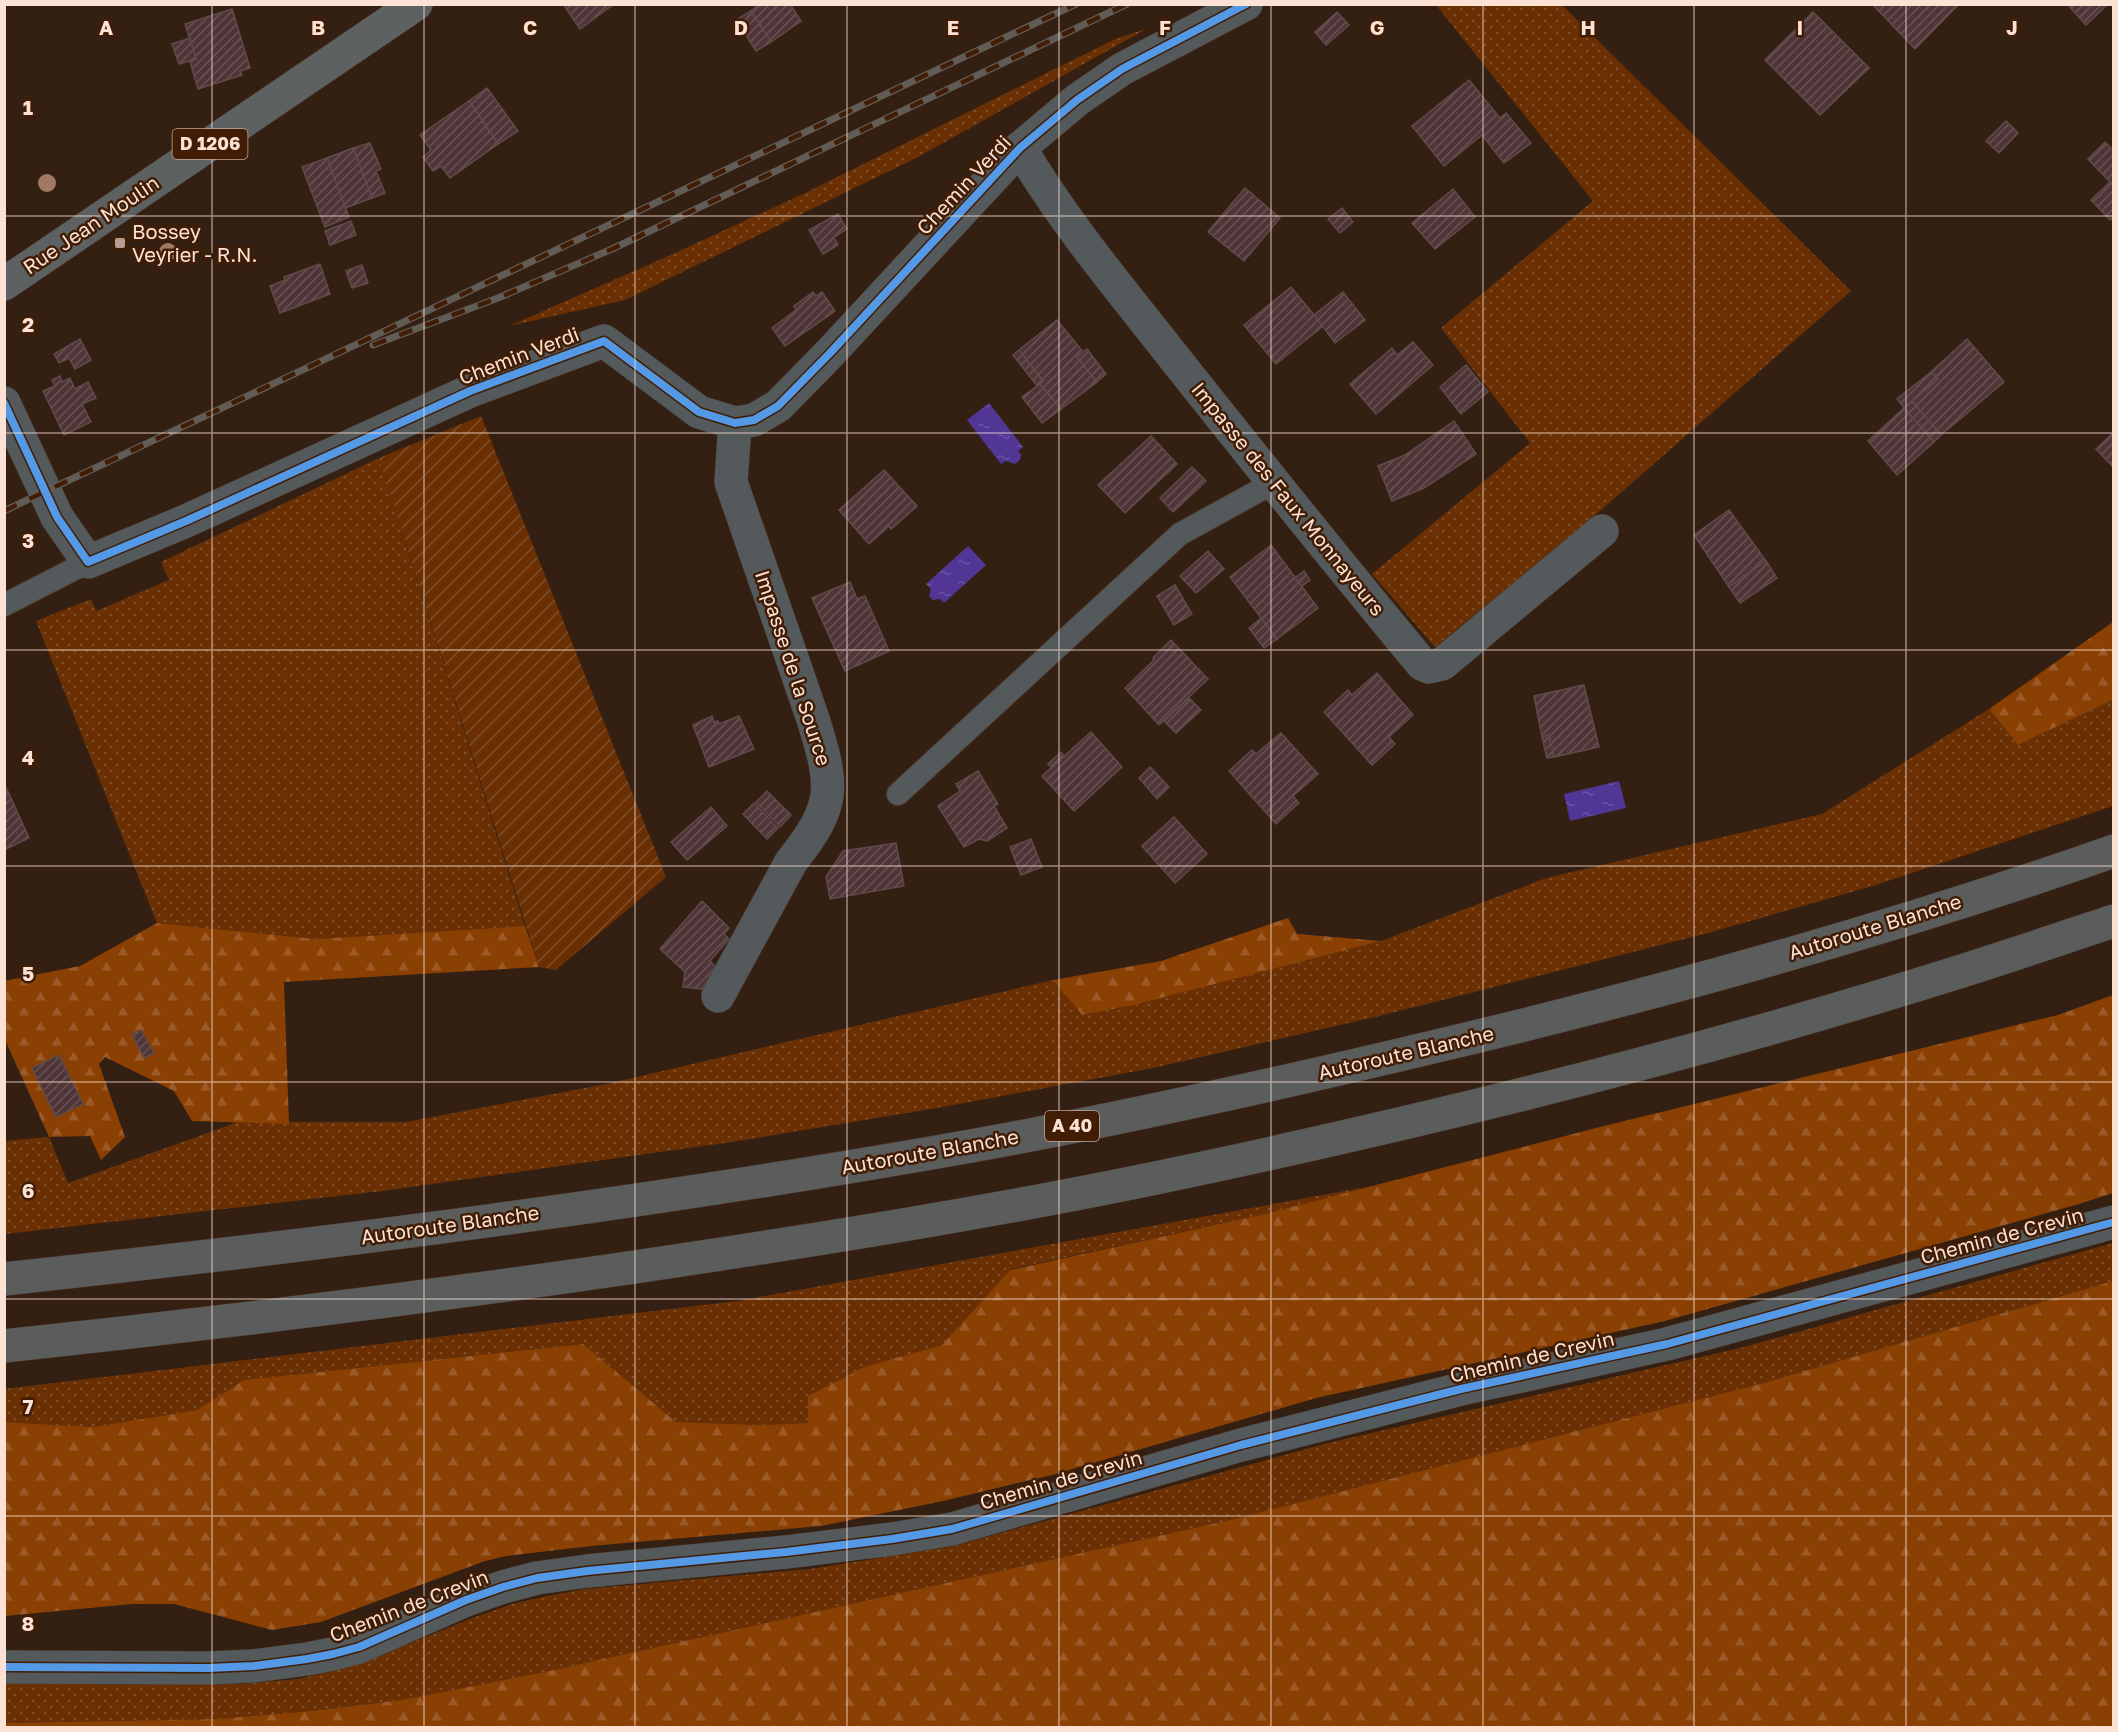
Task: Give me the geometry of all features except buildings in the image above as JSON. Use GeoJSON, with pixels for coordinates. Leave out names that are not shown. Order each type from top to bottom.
{"type":"FeatureCollection","features":[{"type":"Feature","properties":{"kind":"highway","name":"Autoroute Blanche"},"geometry":{"type":"LineString","coordinates":[[4,1279],[470,1223],[741,1183],[972,1146],[1177,1105],[1539,1022],[1682,984],[1855,935],[2114,851]]}},
{"type":"Feature","properties":{"kind":"highway"},"geometry":{"type":"LineString","coordinates":[[4,1347],[463,1292],[743,1251],[966,1214],[1191,1170],[1561,1084],[1758,1031],[1947,976],[2114,921]]}},
{"type":"Feature","properties":{"kind":"main road","name":"Rue Jean Moulin"},"geometry":{"type":"LineString","coordinates":[[4,284],[416,4]]}},
{"type":"Feature","properties":{"kind":"street","name":"Chemin Verdi"},"geometry":{"type":"LineString","coordinates":[[88,562],[186,521],[470,391],[604,341],[699,412],[735,423],[754,420],[778,406],[831,352],[1020,148],[1077,100],[1122,69],[1246,4]]}},
{"type":"Feature","properties":{"kind":"street","name":"Impasse des Faux Monnayeurs"},"geometry":{"type":"LineString","coordinates":[[1020,148],[1037,177],[1077,234],[1274,483],[1422,664],[1429,667],[1442,664],[1602,531]]}},
{"type":"Feature","properties":{"kind":"street"},"geometry":{"type":"LineString","coordinates":[[4,403],[57,517],[88,562]]}},
{"type":"Feature","properties":{"kind":"street","name":"Impasse de la Source"},"geometry":{"type":"LineString","coordinates":[[718,996],[791,862],[807,842],[820,819],[828,796],[829,780],[813,719],[731,482],[735,423]]}},
{"type":"Feature","properties":{"kind":"street","name":"Chemin de Crevin"},"geometry":{"type":"LineString","coordinates":[[4,1667],[208,1668],[254,1666],[307,1659],[358,1647],[466,1600],[537,1578],[587,1571],[798,1551],[952,1529],[1241,1445],[1461,1389],[1667,1344],[2114,1222]]}},
{"type":"Feature","properties":{"kind":"lane"},"geometry":{"type":"LineString","coordinates":[[898,794],[1180,534],[1274,483]]}},
{"type":"Feature","properties":{"kind":"lane"},"geometry":{"type":"LineString","coordinates":[[4,604],[88,562]]}},
{"type":"Feature","properties":{"kind":"shaded area"},"geometry":{"type":"Polygon","coordinates":[[[1436,5],[1562,5],[1851,291],[1592,518],[1435,647],[1372,574],[1530,443],[1441,328],[1593,201],[1436,5]]]}},
{"type":"Feature","properties":{"kind":"shaded area"},"geometry":{"type":"Polygon","coordinates":[[[1148,28],[918,157],[625,300],[509,326],[803,194],[1113,40],[1148,28]]]}},
{"type":"Feature","properties":{"kind":"shaded area"},"geometry":{"type":"Polygon","coordinates":[[[481,416],[666,877],[556,970],[539,967],[379,458],[481,416]]]}},
{"type":"Feature","properties":{"kind":"shaded area"},"geometry":{"type":"Polygon","coordinates":[[[379,458],[525,926],[316,939],[157,923],[36,621],[91,599],[96,611],[169,580],[161,562],[379,458]]]}},
{"type":"Feature","properties":{"kind":"shaded area"},"geometry":{"type":"Polygon","coordinates":[[[2113,700],[2113,806],[1876,885],[1708,933],[1375,1017],[1153,1068],[943,1107],[732,1142],[382,1191],[5,1234],[5,1141],[49,1137],[68,1183],[238,1122],[406,1122],[611,1083],[1053,980],[1082,1015],[1134,1005],[1381,941],[1546,878],[1822,814],[1989,709],[2018,745],[2113,700]]]}},
{"type":"Feature","properties":{"kind":"shaded area"},"geometry":{"type":"Polygon","coordinates":[[[1596,1128],[1378,1185],[1371,1186],[1596,1128]]]}},
{"type":"Feature","properties":{"kind":"shaded area"},"geometry":{"type":"Polygon","coordinates":[[[1371,1186],[1260,1215],[1011,1269],[942,1345],[867,1366],[809,1423],[765,1425],[676,1422],[582,1344],[244,1380],[197,1410],[94,1427],[5,1422],[4,1389],[737,1301],[1371,1186]]]}},
{"type":"Feature","properties":{"kind":"shaded area"},"geometry":{"type":"Polygon","coordinates":[[[2113,1243],[2113,1281],[1767,1382],[1230,1520],[549,1671],[401,1700],[217,1719],[5,1723],[4,1683],[240,1684],[298,1679],[364,1662],[475,1617],[512,1604],[547,1596],[585,1589],[810,1569],[954,1546],[1328,1443],[1744,1347],[2113,1243]]]}},
{"type":"Feature","properties":{"kind":"green space"},"geometry":{"type":"Polygon","coordinates":[[[2113,622],[2113,700],[2018,745],[1989,709],[2113,622]]]}},
{"type":"Feature","properties":{"kind":"green space"},"geometry":{"type":"Polygon","coordinates":[[[1288,918],[1297,934],[1381,941],[1134,1005],[1082,1015],[1053,980],[1161,961],[1288,918]]]}},
{"type":"Feature","properties":{"kind":"green space"},"geometry":{"type":"Polygon","coordinates":[[[157,923],[316,939],[525,926],[539,967],[284,982],[289,1124],[192,1121],[174,1091],[105,1057],[99,1064],[125,1137],[101,1160],[90,1136],[49,1137],[5,1040],[4,981],[80,966],[157,923]]]}},
{"type":"Feature","properties":{"kind":"green space"},"geometry":{"type":"Polygon","coordinates":[[[2113,995],[2113,1193],[2079,1204],[1665,1321],[1316,1398],[1052,1475],[943,1501],[821,1526],[591,1546],[506,1556],[485,1561],[321,1622],[272,1630],[174,1604],[132,1604],[5,1616],[5,1422],[94,1427],[197,1410],[244,1380],[583,1344],[676,1422],[765,1425],[808,1423],[808,1396],[867,1366],[942,1345],[1010,1270],[1260,1215],[1596,1128],[2058,1015],[2113,995]]]}},
{"type":"Feature","properties":{"kind":"green space"},"geometry":{"type":"Polygon","coordinates":[[[2113,1281],[2113,1727],[5,1727],[5,1723],[217,1719],[311,1711],[401,1700],[549,1671],[1230,1520],[1767,1382],[2113,1281]]]}},
{"type":"Feature","properties":{"kind":"water"},"geometry":{"type":"Polygon","coordinates":[[[989,403],[1023,447],[1018,451],[1021,455],[1020,460],[1015,464],[1006,461],[1001,464],[967,420],[989,403]]]}},
{"type":"Feature","properties":{"kind":"water"},"geometry":{"type":"Polygon","coordinates":[[[968,546],[986,565],[944,603],[940,599],[933,600],[929,596],[931,589],[926,584],[968,546]]]}},
{"type":"Feature","properties":{"kind":"water"},"geometry":{"type":"Polygon","coordinates":[[[1619,781],[1626,808],[1570,821],[1564,794],[1619,781]]]}},
{"type":"Feature","properties":{"kind":"railway"},"geometry":{"type":"LineString","coordinates":[[4,511],[1076,4]]}},
{"type":"Feature","properties":{"kind":"railway"},"geometry":{"type":"LineString","coordinates":[[373,345],[498,298],[612,249],[1127,4]]}},
{"type":"Feature","properties":{"kind":"cycle path"},"geometry":{"type":"LineString","coordinates":[[4,403],[57,517],[88,562],[186,521],[470,391],[604,341],[699,412],[735,423],[754,420],[778,406],[831,352],[1020,148],[1077,100],[1122,69],[1246,4]]}},
{"type":"Feature","properties":{"kind":"cycle path"},"geometry":{"type":"LineString","coordinates":[[4,1667],[208,1668],[254,1666],[307,1659],[359,1647],[466,1600],[537,1578],[786,1552],[952,1529],[1241,1445],[1461,1389],[1667,1344],[2114,1222]]}},
{"type":"Feature","properties":{"kind":"place","name":"Bossey Veyrier - R.N."},"geometry":{"type":"Point","coordinates":[120,243]}}]}
